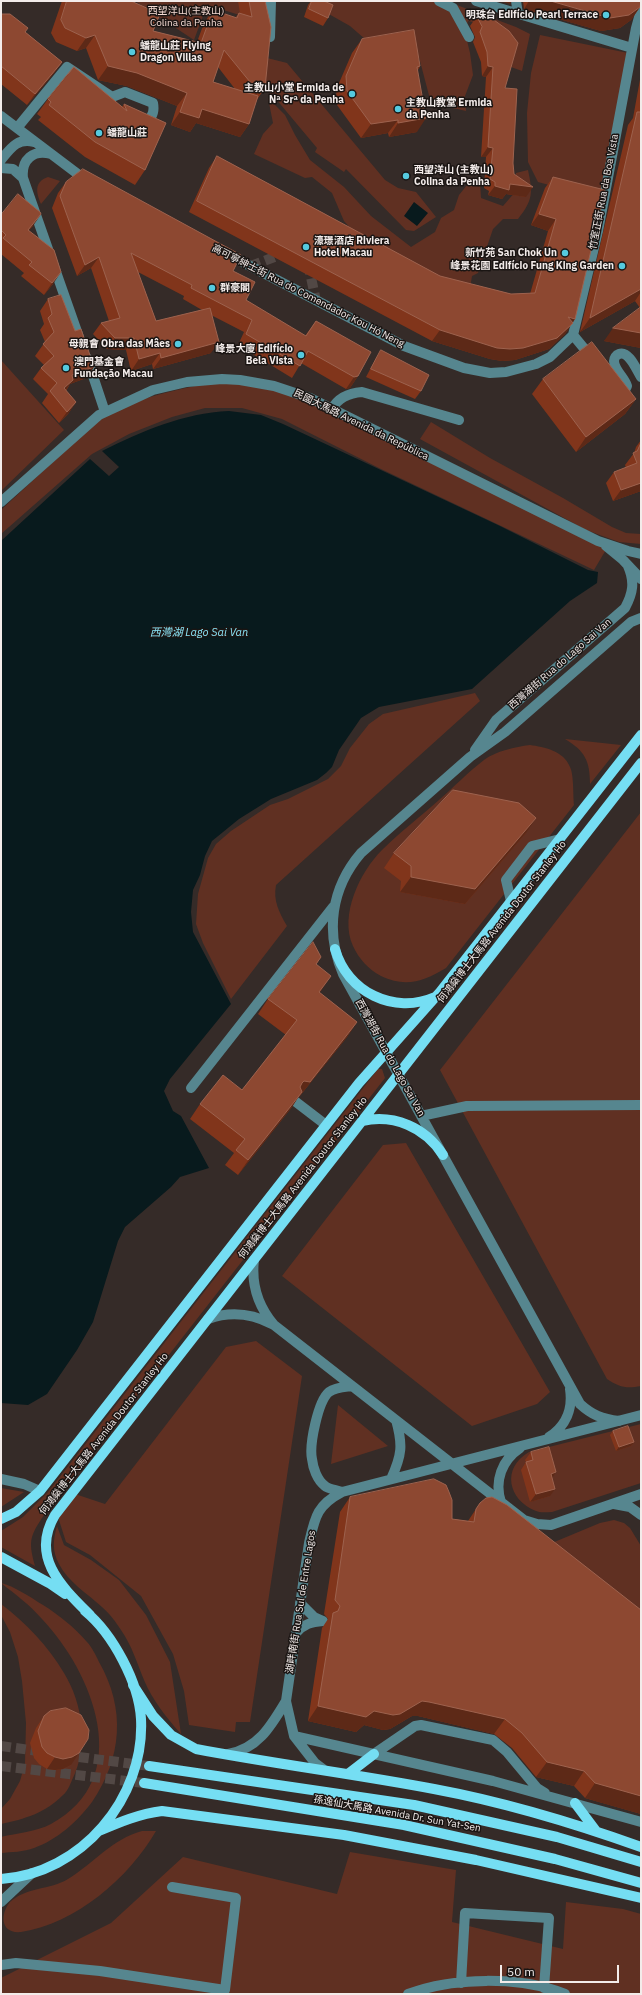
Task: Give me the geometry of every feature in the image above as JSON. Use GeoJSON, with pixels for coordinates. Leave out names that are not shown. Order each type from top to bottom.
{"type":"FeatureCollection","features":[{"type":"Feature","properties":{"kind":"main road","name":"何鴻燊博士大馬路 Avenida Doutor Stanley Ho"},"geometry":{"type":"LineString","coordinates":[[1,1519],[16,1512],[40,1491],[359,1083],[437,996],[641,735]]}},
{"type":"Feature","properties":{"kind":"main road","name":"何鴻燊博士大馬路 Avenida Doutor Stanley Ho"},"geometry":{"type":"LineString","coordinates":[[90,1615],[64,1587],[56,1576],[46,1556],[44,1546],[48,1526],[55,1515],[641,762]]}},
{"type":"Feature","properties":{"kind":"main road"},"geometry":{"type":"LineString","coordinates":[[335,949],[341,966],[348,975],[360,988],[375,997],[392,1002],[404,1003],[421,1002],[437,996]]}},
{"type":"Feature","properties":{"kind":"main road"},"geometry":{"type":"LineString","coordinates":[[362,1121],[388,1119],[406,1124],[427,1136],[443,1155]]}},
{"type":"Feature","properties":{"kind":"main road"},"geometry":{"type":"LineString","coordinates":[[1,1557],[49,1583],[90,1615],[107,1635],[125,1666],[133,1685],[141,1719],[140,1741],[132,1777],[123,1798],[112,1815],[98,1831],[69,1856],[55,1864],[32,1873],[1,1879]]}},
{"type":"Feature","properties":{"kind":"main road"},"geometry":{"type":"LineString","coordinates":[[133,1685],[153,1716],[171,1735],[196,1749],[323,1769],[444,1791],[526,1811],[596,1831],[641,1846]]}},
{"type":"Feature","properties":{"kind":"main road"},"geometry":{"type":"LineString","coordinates":[[348,1774],[374,1754]]}},
{"type":"Feature","properties":{"kind":"main road","name":"孫逸仙大馬路 Avenida Dr. Sun Yat-Sen"},"geometry":{"type":"LineString","coordinates":[[149,1766],[414,1805],[557,1838],[641,1862]]}},
{"type":"Feature","properties":{"kind":"main road","name":"孫逸仙大馬路 Avenida Dr. Sun Yat-Sen"},"geometry":{"type":"LineString","coordinates":[[144,1783],[404,1825],[555,1859],[641,1884]]}},
{"type":"Feature","properties":{"kind":"main road"},"geometry":{"type":"LineString","coordinates":[[576,1803],[596,1831]]}},
{"type":"Feature","properties":{"kind":"main road"},"geometry":{"type":"LineString","coordinates":[[98,1831],[144,1813],[162,1811],[344,1835],[484,1862],[641,1898]]}},
{"type":"Feature","properties":{"kind":"street"},"geometry":{"type":"LineString","coordinates":[[270,37],[271,1]]}},
{"type":"Feature","properties":{"kind":"street"},"geometry":{"type":"LineString","coordinates":[[439,1],[453,8],[469,37]]}},
{"type":"Feature","properties":{"kind":"street"},"geometry":{"type":"LineString","coordinates":[[476,1],[632,48],[641,40]]}},
{"type":"Feature","properties":{"kind":"street"},"geometry":{"type":"LineString","coordinates":[[516,1],[518,14]]}},
{"type":"Feature","properties":{"kind":"street","name":"竹室正街 Rua da Boa Vista"},"geometry":{"type":"LineString","coordinates":[[573,335],[598,232],[632,48],[641,10]]}},
{"type":"Feature","properties":{"kind":"street"},"geometry":{"type":"LineString","coordinates":[[1,160],[11,146],[25,136],[64,64],[112,97],[116,108]]}},
{"type":"Feature","properties":{"kind":"street"},"geometry":{"type":"LineString","coordinates":[[112,97],[125,92],[153,103],[154,114],[146,121],[140,121],[127,116]]}},
{"type":"Feature","properties":{"kind":"street"},"geometry":{"type":"LineString","coordinates":[[1,116],[25,136],[84,179],[98,187]]}},
{"type":"Feature","properties":{"kind":"street"},"geometry":{"type":"LineString","coordinates":[[25,136],[27,152],[23,178],[105,412]]}},
{"type":"Feature","properties":{"kind":"street"},"geometry":{"type":"LineString","coordinates":[[24,164],[33,155],[39,153],[51,154]]}},
{"type":"Feature","properties":{"kind":"street"},"geometry":{"type":"LineString","coordinates":[[1,168],[13,169],[23,178]]}},
{"type":"Feature","properties":{"kind":"street","name":"高可寧紳士街 Rua do Comendador Kou Hó Neng"},"geometry":{"type":"LineString","coordinates":[[216,248],[404,346],[464,368],[490,373],[521,370],[550,357],[573,335]]}},
{"type":"Feature","properties":{"kind":"street"},"geometry":{"type":"LineString","coordinates":[[573,335],[598,365]]}},
{"type":"Feature","properties":{"kind":"street"},"geometry":{"type":"LineString","coordinates":[[612,384],[620,392],[626,389],[627,384],[614,361],[616,356],[620,354],[627,355],[641,377]]}},
{"type":"Feature","properties":{"kind":"street","name":"民國大馬路 Avenida da República"},"geometry":{"type":"LineString","coordinates":[[1,502],[99,415],[137,397],[170,386],[187,382],[222,379],[257,382],[310,398],[598,540],[622,550],[641,555]]}},
{"type":"Feature","properties":{"kind":"street"},"geometry":{"type":"LineString","coordinates":[[332,409],[346,396],[362,392],[459,420]]}},
{"type":"Feature","properties":{"kind":"street","name":"民國大馬路 Avenida da República"},"geometry":{"type":"LineString","coordinates":[[598,540],[641,579]]}},
{"type":"Feature","properties":{"kind":"street","name":"西灣湖街 Rua do Lago Sai Van"},"geometry":{"type":"LineString","coordinates":[[470,757],[496,720],[625,608],[631,596],[634,583],[628,566]]}},
{"type":"Feature","properties":{"kind":"street","name":"西灣湖街 Rua do Lago Sai Van"},"geometry":{"type":"LineString","coordinates":[[619,1421],[604,1420],[591,1414],[580,1404],[343,974],[335,949],[332,924],[334,906],[344,878],[361,853],[470,757],[505,732],[631,622],[641,618]]}},
{"type":"Feature","properties":{"kind":"street"},"geometry":{"type":"LineString","coordinates":[[511,901],[506,880],[532,846],[560,839]]}},
{"type":"Feature","properties":{"kind":"street"},"geometry":{"type":"LineString","coordinates":[[191,1088],[334,906]]}},
{"type":"Feature","properties":{"kind":"street"},"geometry":{"type":"LineString","coordinates":[[296,1102],[326,1125]]}},
{"type":"Feature","properties":{"kind":"street"},"geometry":{"type":"LineString","coordinates":[[421,1116],[467,1106],[641,1105]]}},
{"type":"Feature","properties":{"kind":"street"},"geometry":{"type":"LineString","coordinates":[[254,1260],[253,1278],[256,1295],[263,1311],[279,1328],[524,1520],[537,1524],[551,1525],[641,1494]]}},
{"type":"Feature","properties":{"kind":"street"},"geometry":{"type":"LineString","coordinates":[[208,1319],[226,1315],[244,1314],[262,1319],[279,1328]]}},
{"type":"Feature","properties":{"kind":"street","name":"西灣湖街 Rua do Lago Sai Van"},"geometry":{"type":"LineString","coordinates":[[536,1442],[550,1437],[561,1427],[570,1412],[571,1399],[569,1383]]}},
{"type":"Feature","properties":{"kind":"street"},"geometry":{"type":"LineString","coordinates":[[342,1492],[325,1487],[316,1474],[312,1457],[318,1411],[323,1398],[330,1391],[340,1387],[352,1386]]}},
{"type":"Feature","properties":{"kind":"street"},"geometry":{"type":"LineString","coordinates":[[536,1442],[641,1416]]}},
{"type":"Feature","properties":{"kind":"street"},"geometry":{"type":"LineString","coordinates":[[391,1479],[400,1460],[402,1440],[396,1420]]}},
{"type":"Feature","properties":{"kind":"street","name":"湖畔南街 Rua Sul de Entre Lagos"},"geometry":{"type":"LineString","coordinates":[[323,1769],[315,1763],[294,1736],[286,1701],[314,1520],[320,1507],[331,1498],[342,1492],[536,1442]]}},
{"type":"Feature","properties":{"kind":"street"},"geometry":{"type":"LineString","coordinates":[[501,1502],[498,1494],[498,1479],[503,1465],[512,1454],[525,1445]]}},
{"type":"Feature","properties":{"kind":"street"},"geometry":{"type":"LineString","coordinates":[[1,1479],[24,1484],[40,1491]]}},
{"type":"Feature","properties":{"kind":"street"},"geometry":{"type":"LineString","coordinates":[[606,1506],[615,1504],[625,1505],[634,1509],[641,1515]]}},
{"type":"Feature","properties":{"kind":"street"},"geometry":{"type":"LineString","coordinates":[[296,1634],[308,1623],[323,1621],[314,1617],[300,1603]]}},
{"type":"Feature","properties":{"kind":"street","name":"湖畔南街 Rua Sul de Entre Lagos"},"geometry":{"type":"LineString","coordinates":[[226,1754],[241,1752],[252,1745],[264,1733],[286,1701]]}},
{"type":"Feature","properties":{"kind":"street"},"geometry":{"type":"LineString","coordinates":[[374,1754],[414,1726],[421,1725],[486,1738],[500,1744],[538,1788],[551,1797]]}},
{"type":"Feature","properties":{"kind":"street"},"geometry":{"type":"LineString","coordinates":[[294,1736],[493,1781],[641,1822]]}},
{"type":"Feature","properties":{"kind":"street"},"geometry":{"type":"LineString","coordinates":[[1,1902],[32,1873]]}},
{"type":"Feature","properties":{"kind":"street"},"geometry":{"type":"LineString","coordinates":[[1,1965],[16,1963],[100,1971],[225,1990],[236,1898],[172,1887]]}},
{"type":"Feature","properties":{"kind":"street"},"geometry":{"type":"LineString","coordinates":[[461,1983],[465,1913],[549,1918],[544,1988]]}},
{"type":"Feature","properties":{"kind":"street"},"geometry":{"type":"LineString","coordinates":[[411,1993],[461,1983],[504,1982],[544,1988],[565,1994]]}},
{"type":"Feature","properties":{"kind":"green space","name":"西望洋山(主教山) Colina da Penha"},"geometry":{"type":"Polygon","coordinates":[[[135,1],[243,1],[246,17],[207,5],[194,40],[135,1]]]}},
{"type":"Feature","properties":{"kind":"green space"},"geometry":{"type":"Polygon","coordinates":[[[327,1],[446,1],[516,27],[530,34],[522,71],[511,67],[486,25],[468,21],[465,32],[473,75],[465,96],[466,111],[431,103],[415,42],[365,39],[350,26],[327,13],[327,1]]]}},
{"type":"Feature","properties":{"kind":"green space"},"geometry":{"type":"Polygon","coordinates":[[[540,35],[633,54],[605,200],[538,182],[528,162],[527,113],[531,73],[540,35]]]}},
{"type":"Feature","properties":{"kind":"green space"},"geometry":{"type":"Polygon","coordinates":[[[263,57],[287,63],[385,180],[398,188],[416,192],[436,217],[414,231],[406,230],[346,169],[344,172],[315,152],[317,148],[276,99],[263,86],[263,57]]]}},
{"type":"Feature","properties":{"kind":"green space"},"geometry":{"type":"Polygon","coordinates":[[[268,98],[285,115],[310,160],[344,187],[371,216],[411,247],[435,232],[441,218],[454,210],[459,195],[472,179],[480,181],[481,198],[503,206],[516,191],[516,173],[528,170],[531,191],[527,207],[518,219],[503,219],[493,229],[478,273],[472,276],[470,288],[467,293],[353,231],[344,221],[332,193],[312,177],[305,178],[254,154],[263,134],[273,123],[268,98]]]}},
{"type":"Feature","properties":{"kind":"green space"},"geometry":{"type":"Polygon","coordinates":[[[48,177],[60,181],[41,204],[37,188],[43,179],[48,177]]]}},
{"type":"Feature","properties":{"kind":"green space"},"geometry":{"type":"Polygon","coordinates":[[[1,360],[64,430],[1,491],[1,360]]]}},
{"type":"Feature","properties":{"kind":"green space"},"geometry":{"type":"Polygon","coordinates":[[[223,380],[257,385],[312,402],[607,548],[594,570],[381,469],[282,419],[242,408],[205,408],[172,417],[129,434],[92,454],[1,534],[1,510],[107,412],[121,406],[179,389],[223,380]]]}},
{"type":"Feature","properties":{"kind":"green space"},"geometry":{"type":"Polygon","coordinates":[[[431,422],[490,458],[612,527],[626,533],[641,534],[641,544],[619,542],[586,530],[420,439],[431,422]]]}},
{"type":"Feature","properties":{"kind":"green space"},"geometry":{"type":"Polygon","coordinates":[[[475,693],[480,701],[276,885],[275,896],[277,906],[287,926],[231,999],[203,943],[196,924],[198,894],[208,858],[216,844],[231,831],[270,805],[288,799],[328,779],[341,766],[350,748],[369,724],[383,714],[475,693]]]}},
{"type":"Feature","properties":{"kind":"green space"},"geometry":{"type":"Polygon","coordinates":[[[565,739],[621,745],[590,784],[589,769],[585,757],[582,752],[572,743],[565,739]]]}},
{"type":"Feature","properties":{"kind":"green space"},"geometry":{"type":"Polygon","coordinates":[[[530,745],[553,751],[563,757],[567,762],[572,775],[574,805],[446,968],[422,979],[407,982],[390,980],[376,973],[364,963],[358,955],[349,934],[350,908],[359,882],[366,870],[389,843],[472,769],[484,760],[500,752],[530,745]]]}},
{"type":"Feature","properties":{"kind":"green space"},"geometry":{"type":"Polygon","coordinates":[[[641,812],[641,1386],[627,1387],[619,1386],[607,1379],[440,1070],[641,812]]]}},
{"type":"Feature","properties":{"kind":"green space"},"geometry":{"type":"Polygon","coordinates":[[[378,1069],[382,1069],[385,1078],[47,1511],[34,1531],[32,1537],[31,1549],[35,1566],[1,1547],[1,1531],[23,1517],[48,1492],[378,1069]]]}},
{"type":"Feature","properties":{"kind":"green space"},"geometry":{"type":"Polygon","coordinates":[[[406,1143],[550,1392],[537,1404],[472,1426],[282,1276],[383,1145],[406,1143]]]}},
{"type":"Feature","properties":{"kind":"green space"},"geometry":{"type":"Polygon","coordinates":[[[256,1341],[302,1376],[250,1722],[236,1722],[235,1732],[189,1725],[184,1691],[173,1654],[141,1596],[90,1555],[66,1542],[58,1517],[75,1494],[105,1504],[226,1347],[256,1341]]]}},
{"type":"Feature","properties":{"kind":"green space"},"geometry":{"type":"Polygon","coordinates":[[[338,1405],[388,1446],[331,1464],[338,1405]]]}},
{"type":"Feature","properties":{"kind":"green space"},"geometry":{"type":"Polygon","coordinates":[[[641,1424],[641,1483],[552,1512],[538,1512],[527,1506],[514,1492],[512,1475],[514,1466],[529,1452],[641,1424]]]}},
{"type":"Feature","properties":{"kind":"green space"},"geometry":{"type":"Polygon","coordinates":[[[1,1488],[24,1492],[1,1507],[1,1488]]]}},
{"type":"Feature","properties":{"kind":"green space"},"geometry":{"type":"Polygon","coordinates":[[[614,1520],[624,1523],[630,1528],[641,1546],[641,1633],[552,1543],[600,1523],[614,1520]]]}},
{"type":"Feature","properties":{"kind":"green space"},"geometry":{"type":"Polygon","coordinates":[[[57,1526],[64,1545],[91,1560],[119,1580],[146,1615],[170,1662],[181,1734],[151,1695],[131,1648],[117,1624],[105,1609],[73,1582],[63,1570],[54,1550],[57,1526]]]}},
{"type":"Feature","properties":{"kind":"green space"},"geometry":{"type":"Polygon","coordinates":[[[1,1583],[22,1592],[55,1613],[72,1626],[89,1644],[108,1680],[114,1698],[117,1715],[117,1733],[115,1751],[110,1768],[102,1785],[92,1802],[74,1823],[43,1845],[18,1852],[1,1853],[1,1837],[33,1831],[45,1827],[77,1804],[93,1780],[99,1753],[98,1724],[90,1695],[77,1667],[61,1641],[42,1619],[27,1604],[1,1583]]]}},
{"type":"Feature","properties":{"kind":"green space"},"geometry":{"type":"Polygon","coordinates":[[[1,1604],[36,1636],[58,1663],[64,1673],[76,1698],[82,1726],[82,1740],[81,1754],[77,1767],[64,1794],[42,1811],[18,1820],[1,1824],[1,1809],[10,1799],[20,1781],[25,1763],[26,1723],[18,1657],[10,1632],[1,1615],[1,1604]]]}},
{"type":"Feature","properties":{"kind":"green space"},"geometry":{"type":"Polygon","coordinates":[[[142,1831],[156,1831],[145,1849],[131,1865],[116,1882],[99,1896],[80,1909],[41,1927],[21,1932],[14,1932],[6,1927],[4,1922],[5,1912],[10,1902],[16,1897],[31,1891],[61,1883],[77,1873],[112,1845],[142,1831]]]}},
{"type":"Feature","properties":{"kind":"green space"},"geometry":{"type":"Polygon","coordinates":[[[350,1852],[456,1870],[452,1922],[563,1949],[566,1902],[623,1909],[641,1914],[641,1994],[1,1994],[1,1978],[111,1923],[183,1857],[337,1894],[350,1852]]]}},
{"type":"Feature","properties":{"kind":"water"},"geometry":{"type":"Polygon","coordinates":[[[414,202],[428,213],[417,226],[404,216],[414,202]]]}},
{"type":"Feature","properties":{"kind":"water","name":"西灣湖 Lago Sai Van"},"geometry":{"type":"Polygon","coordinates":[[[229,411],[261,415],[283,424],[500,526],[588,570],[598,572],[597,583],[570,601],[472,689],[379,707],[361,718],[339,750],[332,767],[326,773],[317,780],[271,799],[239,819],[212,841],[193,890],[191,912],[193,932],[231,1004],[170,1079],[164,1091],[173,1111],[181,1116],[209,1168],[180,1177],[171,1187],[125,1227],[118,1241],[93,1322],[77,1350],[47,1394],[28,1405],[1,1403],[1,541],[90,459],[109,476],[119,467],[102,451],[148,430],[179,419],[212,412],[229,411]]]}},
{"type":"Feature","properties":{"kind":"building"},"geometry":{"type":"Polygon","coordinates":[[[67,1],[131,1],[160,14],[153,31],[201,43],[213,10],[237,18],[239,13],[252,17],[249,1],[265,1],[271,27],[265,88],[261,86],[259,93],[224,50],[213,82],[258,96],[249,124],[202,109],[199,118],[180,112],[187,93],[137,73],[108,66],[95,35],[86,38],[65,28],[61,20],[67,1]]]}},
{"type":"Feature","properties":{"kind":"building"},"geometry":{"type":"Polygon","coordinates":[[[312,1],[324,1],[333,5],[328,18],[309,9],[312,1]]]}},
{"type":"Feature","properties":{"kind":"building"},"geometry":{"type":"Polygon","coordinates":[[[551,1],[641,2],[640,7],[629,15],[610,18],[551,1]]]}},
{"type":"Feature","properties":{"kind":"building"},"geometry":{"type":"Polygon","coordinates":[[[1,14],[10,14],[28,28],[25,32],[62,62],[35,94],[1,66],[1,14]]]}},
{"type":"Feature","properties":{"kind":"building"},"geometry":{"type":"Polygon","coordinates":[[[477,16],[494,20],[509,31],[518,43],[505,88],[517,89],[513,163],[514,174],[533,187],[510,184],[509,190],[495,186],[495,182],[490,179],[493,148],[488,147],[493,67],[488,66],[487,52],[480,32],[482,27],[477,16]]]}},
{"type":"Feature","properties":{"kind":"building"},"geometry":{"type":"Polygon","coordinates":[[[414,30],[420,66],[417,67],[426,118],[398,123],[398,120],[371,124],[347,91],[346,76],[362,39],[414,30]]]}},
{"type":"Feature","properties":{"kind":"building","name":"蟠龍山莊"},"geometry":{"type":"Polygon","coordinates":[[[74,67],[127,111],[124,104],[166,123],[145,170],[95,142],[49,105],[51,102],[48,99],[74,67]]]}},
{"type":"Feature","properties":{"kind":"building","name":"峰景花園 Edifício Fung King Garden"},"geometry":{"type":"Polygon","coordinates":[[[637,112],[641,112],[641,289],[590,318],[637,112]]]}},
{"type":"Feature","properties":{"kind":"building"},"geometry":{"type":"Polygon","coordinates":[[[217,156],[440,276],[511,294],[535,293],[556,219],[539,214],[553,177],[605,190],[575,319],[568,317],[573,323],[557,338],[523,348],[497,348],[440,330],[197,201],[217,156]]]}},
{"type":"Feature","properties":{"kind":"building"},"geometry":{"type":"Polygon","coordinates":[[[83,169],[241,255],[233,271],[255,282],[246,300],[306,336],[316,321],[371,352],[358,376],[354,377],[308,351],[300,366],[246,334],[252,320],[191,288],[192,285],[131,253],[156,321],[210,308],[219,342],[161,358],[160,353],[139,359],[134,338],[115,338],[101,323],[120,318],[99,257],[85,265],[60,196],[66,182],[83,169]]]}},
{"type":"Feature","properties":{"kind":"building"},"geometry":{"type":"Polygon","coordinates":[[[18,194],[41,214],[28,230],[54,250],[61,272],[52,283],[29,265],[32,262],[3,238],[6,235],[1,230],[1,215],[18,194]]]}},
{"type":"Feature","properties":{"kind":"building"},"geometry":{"type":"Polygon","coordinates":[[[61,295],[75,331],[81,329],[94,367],[72,375],[73,380],[64,388],[76,402],[67,412],[50,391],[57,383],[41,368],[54,356],[43,344],[54,332],[48,318],[52,314],[48,299],[61,295]]]}},
{"type":"Feature","properties":{"kind":"building"},"geometry":{"type":"Polygon","coordinates":[[[641,307],[641,333],[613,328],[641,307]]]}},
{"type":"Feature","properties":{"kind":"building"},"geometry":{"type":"Polygon","coordinates":[[[592,342],[636,399],[586,437],[543,379],[592,342]]]}},
{"type":"Feature","properties":{"kind":"building"},"geometry":{"type":"Polygon","coordinates":[[[381,350],[429,375],[421,391],[371,369],[381,350]]]}},
{"type":"Feature","properties":{"kind":"building"},"geometry":{"type":"Polygon","coordinates":[[[641,443],[641,483],[621,490],[614,472],[637,463],[633,453],[637,451],[641,443]]]}},
{"type":"Feature","properties":{"kind":"building"},"geometry":{"type":"Polygon","coordinates":[[[453,790],[519,803],[536,818],[475,889],[411,877],[411,866],[394,853],[453,790]]]}},
{"type":"Feature","properties":{"kind":"building"},"geometry":{"type":"Polygon","coordinates":[[[313,942],[321,957],[316,964],[331,976],[319,992],[357,1022],[310,1082],[304,1081],[302,1083],[300,1087],[302,1092],[248,1160],[236,1150],[245,1139],[200,1104],[223,1075],[242,1090],[297,1020],[268,999],[313,942]]]}},
{"type":"Feature","properties":{"kind":"building"},"geometry":{"type":"Polygon","coordinates":[[[628,1426],[634,1442],[619,1447],[613,1431],[628,1426]]]}},
{"type":"Feature","properties":{"kind":"building"},"geometry":{"type":"Polygon","coordinates":[[[549,1447],[556,1472],[551,1474],[555,1489],[536,1494],[526,1462],[533,1460],[531,1452],[549,1447]]]}},
{"type":"Feature","properties":{"kind":"building"},"geometry":{"type":"Polygon","coordinates":[[[434,1479],[446,1485],[452,1500],[452,1519],[474,1522],[476,1509],[480,1503],[486,1498],[492,1497],[507,1505],[641,1610],[641,1796],[595,1783],[584,1771],[547,1762],[522,1733],[505,1719],[422,1701],[400,1714],[393,1715],[374,1711],[366,1717],[318,1706],[333,1613],[338,1611],[340,1606],[335,1600],[350,1497],[434,1479]]]}},
{"type":"Feature","properties":{"kind":"building"},"geometry":{"type":"Polygon","coordinates":[[[66,1708],[81,1715],[89,1730],[88,1739],[79,1753],[72,1757],[63,1759],[47,1753],[42,1747],[38,1731],[44,1716],[50,1711],[66,1708]]]}},
{"type":"Feature","properties":{"kind":"tunnel"},"geometry":{"type":"LineString","coordinates":[[251,266],[282,254],[286,255]]}},
{"type":"Feature","properties":{"kind":"tunnel"},"geometry":{"type":"LineString","coordinates":[[306,265],[309,268],[316,301]]}},
{"type":"Feature","properties":{"kind":"tunnel"},"geometry":{"type":"LineString","coordinates":[[1,1746],[45,1752]]}},
{"type":"Feature","properties":{"kind":"tunnel"},"geometry":{"type":"LineString","coordinates":[[64,1755],[149,1766]]}},
{"type":"Feature","properties":{"kind":"tunnel"},"geometry":{"type":"LineString","coordinates":[[1,1766],[144,1783]]}},
{"type":"Feature","properties":{"kind":"place","name":"明珠台 Edifício Pearl Terrace"},"geometry":{"type":"Point","coordinates":[606,15]}},
{"type":"Feature","properties":{"kind":"place","name":"蟠龍山莊 Flying Dragon Villas"},"geometry":{"type":"Point","coordinates":[132,52]}},
{"type":"Feature","properties":{"kind":"place","name":"主教山小堂 Ermida de Nª Srª da Penha"},"geometry":{"type":"Point","coordinates":[352,94]}},
{"type":"Feature","properties":{"kind":"place","name":"主教山教堂 Ermida da Penha"},"geometry":{"type":"Point","coordinates":[398,109]}},
{"type":"Feature","properties":{"kind":"place","name":"蟠龍山莊"},"geometry":{"type":"Point","coordinates":[99,133]}},
{"type":"Feature","properties":{"kind":"place","name":"西望洋山 (主教山) Colina da Penha"},"geometry":{"type":"Point","coordinates":[406,176]}},
{"type":"Feature","properties":{"kind":"place","name":"濠璟酒店 Riviera Hotel Macau"},"geometry":{"type":"Point","coordinates":[306,247]}},
{"type":"Feature","properties":{"kind":"place","name":"新竹苑 San Chok Un"},"geometry":{"type":"Point","coordinates":[565,253]}},
{"type":"Feature","properties":{"kind":"place","name":"峰景花園 Edifício Fung King Garden"},"geometry":{"type":"Point","coordinates":[622,266]}},
{"type":"Feature","properties":{"kind":"place","name":"群豪閣"},"geometry":{"type":"Point","coordinates":[212,288]}},
{"type":"Feature","properties":{"kind":"place","name":"母親會 Obra das Mâes"},"geometry":{"type":"Point","coordinates":[178,344]}},
{"type":"Feature","properties":{"kind":"place","name":"峰景大廈 Edifício Bela Vista"},"geometry":{"type":"Point","coordinates":[301,355]}},
{"type":"Feature","properties":{"kind":"place","name":"澳門基金會 Fundação Macau"},"geometry":{"type":"Point","coordinates":[66,368]}}]}
